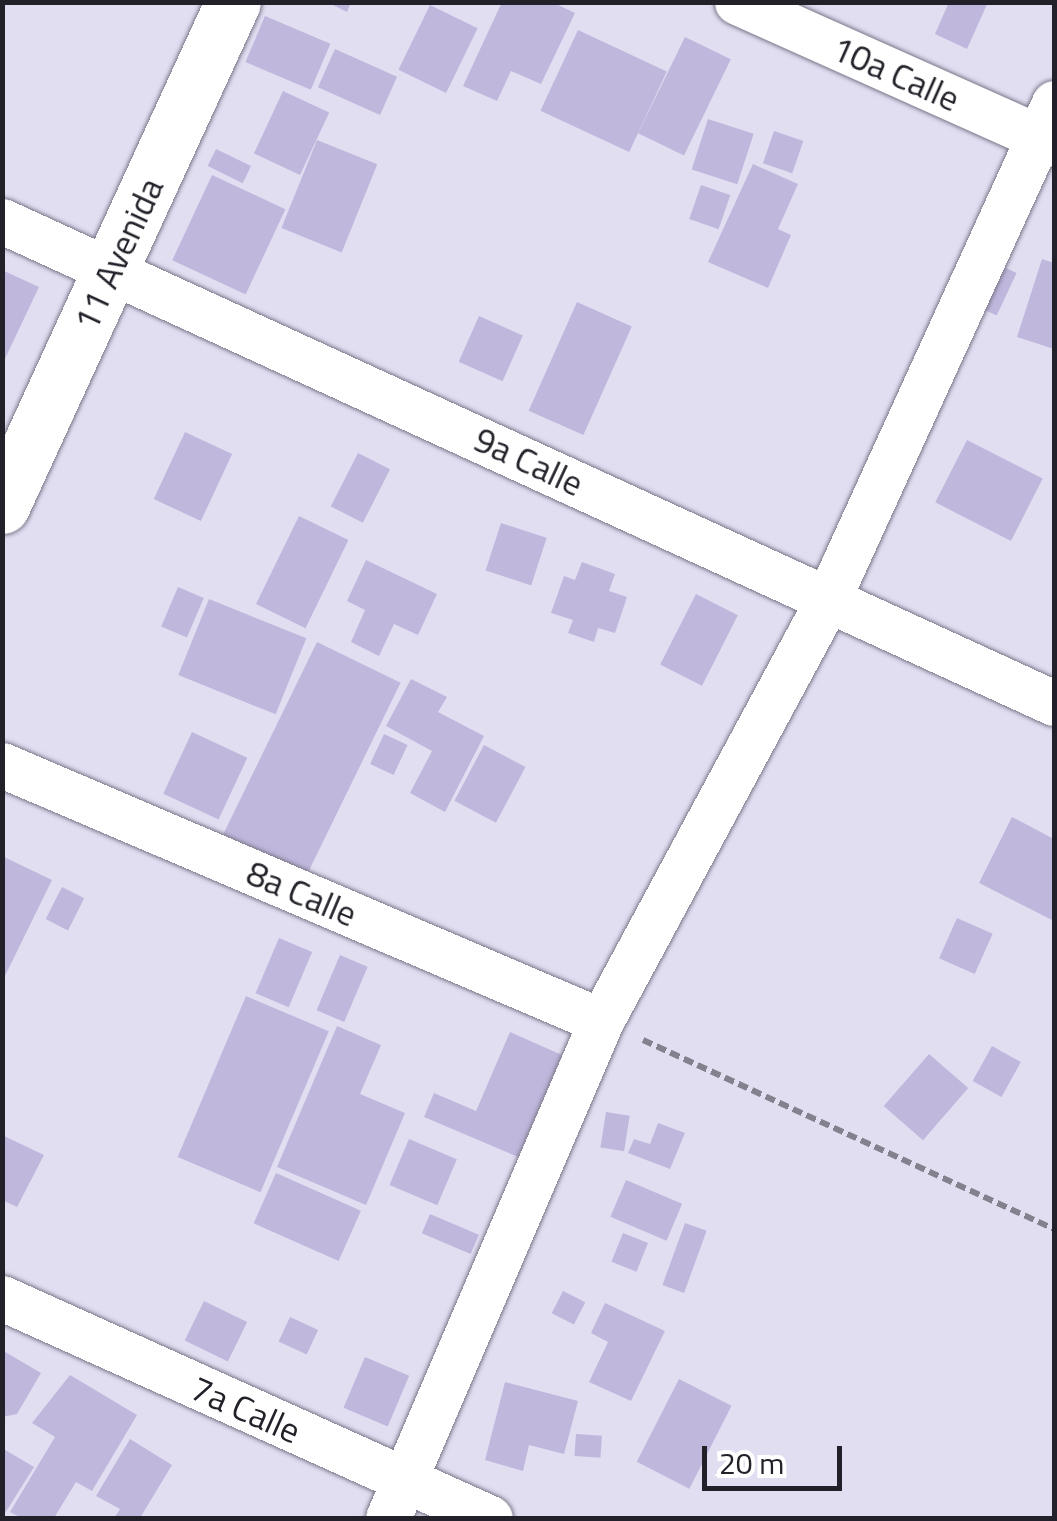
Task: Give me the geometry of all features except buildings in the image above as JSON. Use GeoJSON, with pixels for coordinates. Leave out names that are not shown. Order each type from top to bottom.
{"type":"FeatureCollection","features":[{"type":"Feature","properties":{"kind":"street","name":"11 Avenida"},"geometry":{"type":"LineString","coordinates":[[2,506],[233,2]]}},
{"type":"Feature","properties":{"kind":"street","name":"10a Calle"},"geometry":{"type":"LineString","coordinates":[[738,2],[1049,128]]}},
{"type":"Feature","properties":{"kind":"street"},"geometry":{"type":"LineString","coordinates":[[396,1499],[601,1021],[828,598],[1049,128]]}},
{"type":"Feature","properties":{"kind":"street","name":"9a Calle"},"geometry":{"type":"LineString","coordinates":[[2,221],[1054,702]]}},
{"type":"Feature","properties":{"kind":"street","name":"8a Calle"},"geometry":{"type":"LineString","coordinates":[[2,765],[601,1021]]}},
{"type":"Feature","properties":{"kind":"street","name":"7a Calle"},"geometry":{"type":"LineString","coordinates":[[2,1298],[396,1499],[490,1518]]}},
{"type":"Feature","properties":{"kind":"path"},"geometry":{"type":"LineString","coordinates":[[601,1021],[1054,1229]]}}]}
